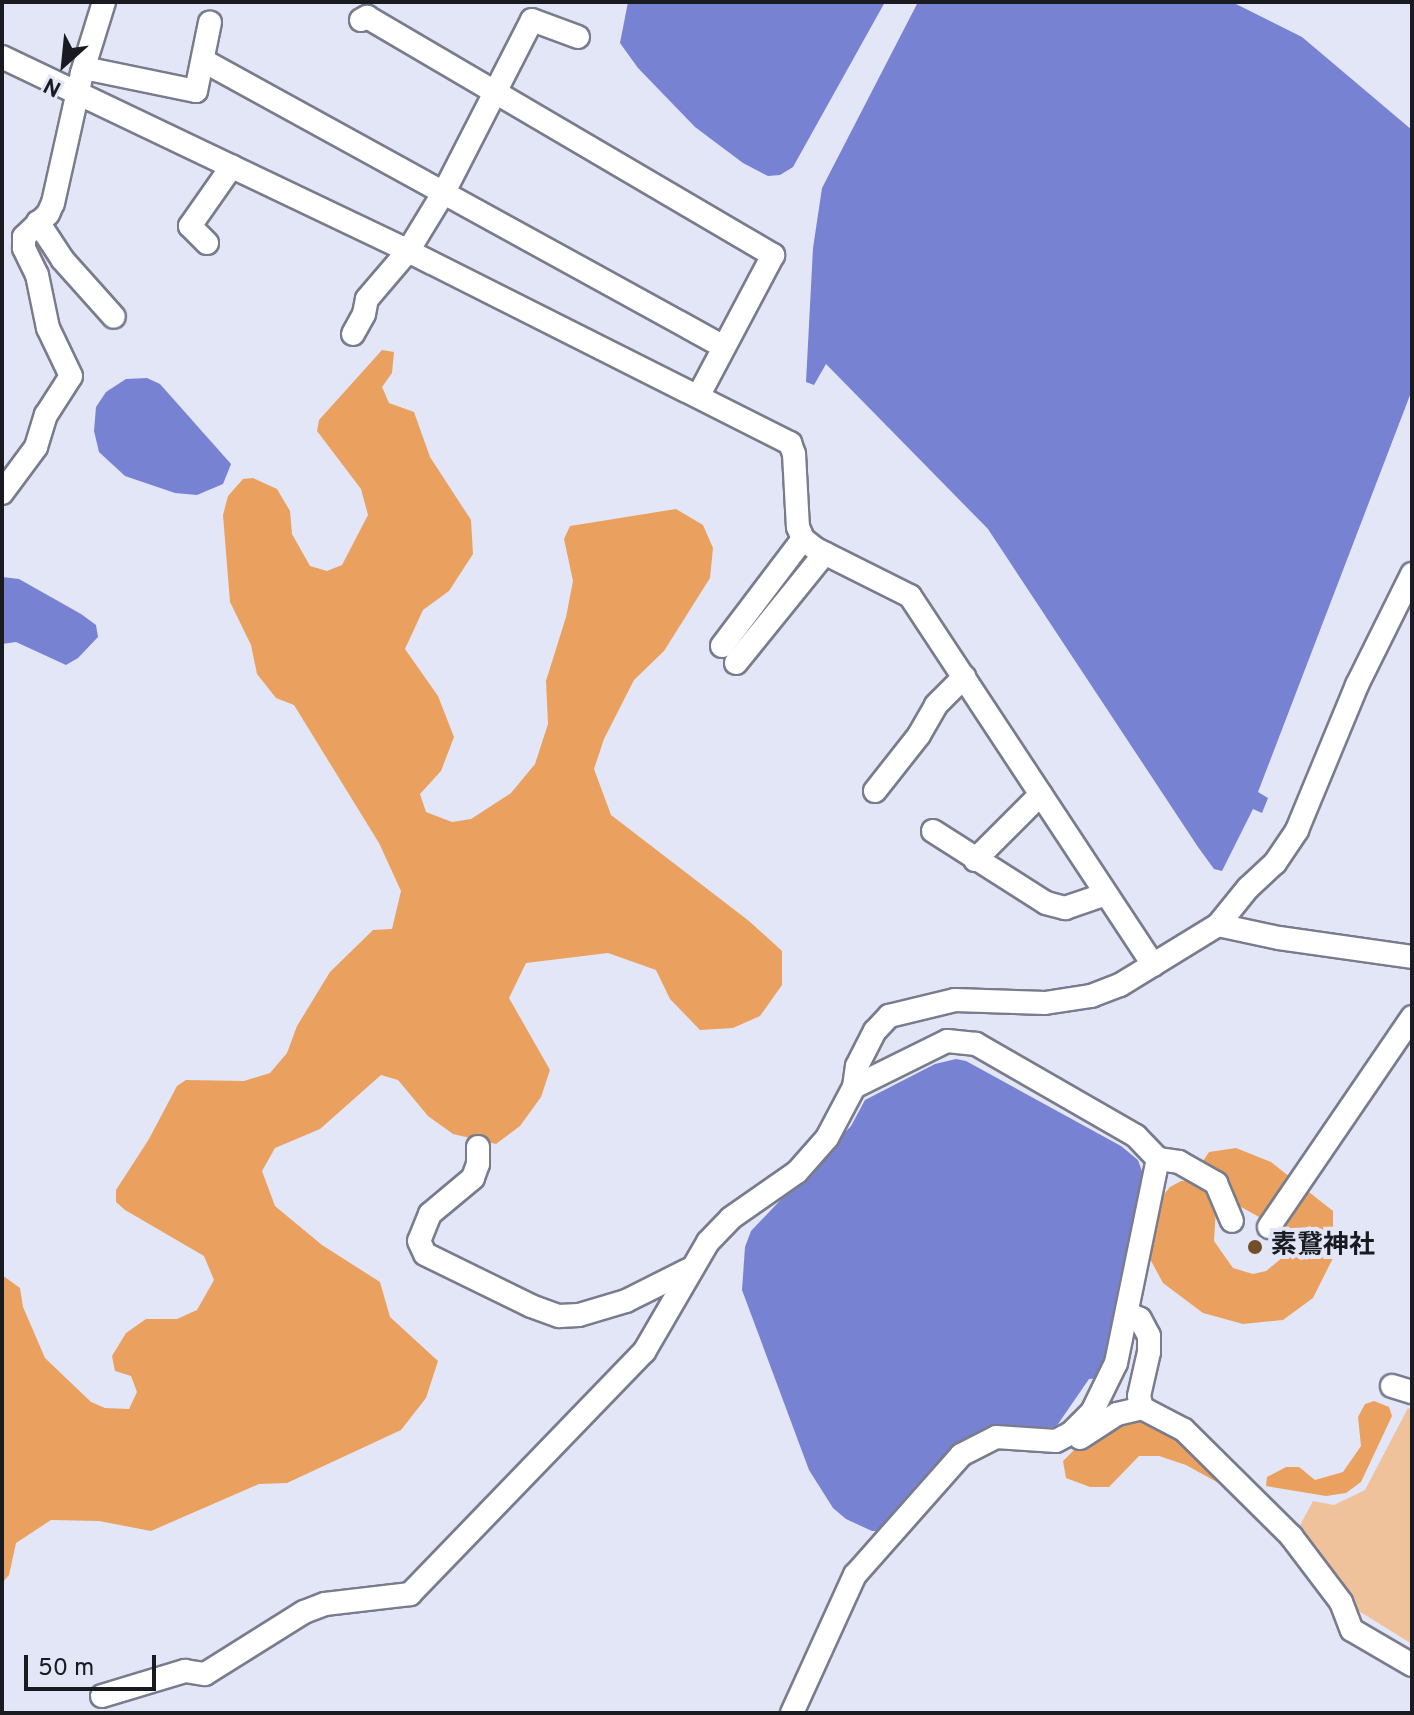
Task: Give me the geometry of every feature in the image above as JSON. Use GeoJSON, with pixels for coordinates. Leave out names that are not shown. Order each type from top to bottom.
{"type":"FeatureCollection","features":[{"type":"Feature","properties":{"kind":"street"},"geometry":{"type":"LineString","coordinates":[[2,493],[36,447],[46,415],[71,376],[48,328],[37,275],[24,248],[24,237],[53,203],[84,68],[104,2]]}},
{"type":"Feature","properties":{"kind":"street"},"geometry":{"type":"LineString","coordinates":[[353,334],[364,314],[367,299],[408,251],[444,192],[535,11],[578,37]]}},
{"type":"Feature","properties":{"kind":"street"},"geometry":{"type":"LineString","coordinates":[[361,20],[367,17],[773,255],[699,395]]}},
{"type":"Feature","properties":{"kind":"street"},"geometry":{"type":"LineString","coordinates":[[84,68],[196,91],[210,22]]}},
{"type":"Feature","properties":{"kind":"street"},"geometry":{"type":"LineString","coordinates":[[2,57],[408,251],[790,443],[794,454],[798,527],[803,539],[910,596],[1153,965]]}},
{"type":"Feature","properties":{"kind":"street"},"geometry":{"type":"LineString","coordinates":[[204,61],[724,347]]}},
{"type":"Feature","properties":{"kind":"street"},"geometry":{"type":"LineString","coordinates":[[207,243],[190,226],[232,166]]}},
{"type":"Feature","properties":{"kind":"street"},"geometry":{"type":"LineString","coordinates":[[38,222],[63,260],[114,317]]}},
{"type":"Feature","properties":{"kind":"street"},"geometry":{"type":"LineString","coordinates":[[803,539],[729,654],[825,553]]}},
{"type":"Feature","properties":{"kind":"street"},"geometry":{"type":"LineString","coordinates":[[102,1696],[185,1671],[205,1674],[304,1612],[325,1604],[410,1594],[644,1352],[668,1315],[688,1270],[708,1242],[731,1218],[797,1172],[827,1138],[854,1087],[857,1066],[875,1031],[889,1016],[955,1000],[1045,1003],[1091,996],[1120,985],[1218,925],[1248,888],[1275,863],[1297,830],[1351,700],[1412,574]]}},
{"type":"Feature","properties":{"kind":"street"},"geometry":{"type":"LineString","coordinates":[[875,791],[919,735],[936,705],[964,677]]}},
{"type":"Feature","properties":{"kind":"street"},"geometry":{"type":"LineString","coordinates":[[975,860],[1041,794]]}},
{"type":"Feature","properties":{"kind":"street"},"geometry":{"type":"LineString","coordinates":[[933,831],[1046,903],[1065,908],[1106,894]]}},
{"type":"Feature","properties":{"kind":"street"},"geometry":{"type":"LineString","coordinates":[[1218,925],[1279,938],[1412,957]]}},
{"type":"Feature","properties":{"kind":"street"},"geometry":{"type":"LineString","coordinates":[[1269,1227],[1412,1017]]}},
{"type":"Feature","properties":{"kind":"street"},"geometry":{"type":"LineString","coordinates":[[854,1087],[947,1041],[976,1044],[1136,1136],[1158,1159],[1179,1162],[1216,1183],[1232,1221]]}},
{"type":"Feature","properties":{"kind":"street"},"geometry":{"type":"LineString","coordinates":[[478,1147],[478,1164],[473,1178],[430,1214],[419,1241],[425,1254],[531,1306],[559,1316],[579,1315],[626,1301],[688,1270]]}},
{"type":"Feature","properties":{"kind":"street"},"geometry":{"type":"LineString","coordinates":[[1056,1441],[1080,1425],[1103,1393],[1116,1363],[1129,1314],[1158,1159]]}},
{"type":"Feature","properties":{"kind":"street"},"geometry":{"type":"LineString","coordinates":[[1129,1314],[1140,1319],[1149,1336],[1149,1352],[1139,1396],[1142,1408]]}},
{"type":"Feature","properties":{"kind":"street"},"geometry":{"type":"LineString","coordinates":[[792,1713],[855,1575],[961,1455],[996,1437],[1074,1441],[1117,1414],[1142,1408],[1184,1430],[1267,1510],[1328,1583],[1341,1602],[1352,1630],[1412,1665]]}},
{"type":"Feature","properties":{"kind":"shaded area"},"geometry":{"type":"Polygon","coordinates":[[[382,350],[394,352],[392,373],[382,387],[389,403],[414,412],[430,457],[471,520],[473,554],[449,591],[423,610],[405,649],[438,696],[454,737],[441,771],[420,794],[426,812],[452,822],[471,819],[511,793],[535,764],[548,724],[546,681],[566,617],[573,581],[564,539],[570,526],[676,509],[703,525],[713,548],[710,578],[664,651],[634,680],[604,739],[594,769],[611,815],[749,921],[782,951],[782,985],[760,1016],[733,1028],[700,1030],[670,999],[656,970],[608,953],[526,963],[509,998],[550,1070],[541,1097],[520,1126],[496,1144],[453,1134],[428,1116],[398,1080],[381,1075],[320,1129],[275,1148],[262,1171],[275,1206],[322,1245],[380,1282],[390,1317],[438,1361],[426,1398],[401,1430],[287,1483],[259,1484],[151,1531],[99,1521],[51,1520],[16,1543],[9,1575],[2,1583],[2,1275],[20,1288],[23,1307],[45,1358],[91,1402],[105,1408],[129,1409],[137,1392],[131,1376],[115,1371],[112,1356],[126,1333],[146,1319],[177,1319],[197,1310],[214,1280],[204,1256],[125,1210],[116,1202],[116,1190],[149,1139],[177,1086],[186,1080],[244,1081],[270,1073],[287,1053],[297,1026],[330,972],[373,930],[392,929],[401,891],[379,843],[294,705],[276,698],[257,674],[251,645],[230,602],[223,515],[228,496],[243,479],[253,478],[277,489],[290,511],[292,534],[310,566],[327,571],[342,565],[368,515],[361,489],[317,431],[319,420],[382,350]]]}},
{"type":"Feature","properties":{"kind":"shaded area"},"geometry":{"type":"Polygon","coordinates":[[[1236,1148],[1271,1162],[1333,1211],[1333,1258],[1313,1298],[1283,1320],[1243,1324],[1203,1313],[1163,1283],[1149,1257],[1160,1199],[1170,1187],[1181,1181],[1198,1182],[1210,1190],[1216,1208],[1214,1241],[1233,1268],[1253,1274],[1266,1271],[1282,1258],[1285,1247],[1275,1226],[1234,1203],[1203,1161],[1209,1152],[1236,1148]]]}},
{"type":"Feature","properties":{"kind":"shaded area"},"geometry":{"type":"Polygon","coordinates":[[[1374,1401],[1389,1407],[1392,1416],[1361,1482],[1346,1493],[1326,1496],[1266,1486],[1267,1477],[1286,1467],[1299,1467],[1315,1480],[1343,1472],[1361,1446],[1358,1417],[1365,1404],[1374,1401]]]}},
{"type":"Feature","properties":{"kind":"shaded area"},"geometry":{"type":"Polygon","coordinates":[[[1408,1408],[1412,1410],[1412,1644],[1354,1608],[1297,1531],[1313,1501],[1334,1505],[1365,1490],[1408,1408]]]}},
{"type":"Feature","properties":{"kind":"shaded area"},"geometry":{"type":"Polygon","coordinates":[[[1138,1416],[1176,1434],[1228,1480],[1224,1486],[1186,1465],[1159,1456],[1139,1456],[1109,1487],[1090,1487],[1066,1478],[1063,1461],[1076,1448],[1118,1420],[1138,1416]]]}},
{"type":"Feature","properties":{"kind":"water"},"geometry":{"type":"Polygon","coordinates":[[[628,2],[885,2],[793,167],[780,175],[768,176],[743,163],[695,127],[638,68],[620,43],[628,2]]]}},
{"type":"Feature","properties":{"kind":"water"},"geometry":{"type":"Polygon","coordinates":[[[918,2],[1232,2],[1302,37],[1412,130],[1412,390],[1258,792],[1268,798],[1262,813],[1253,809],[1222,871],[1214,869],[1198,847],[988,529],[826,364],[814,385],[806,382],[813,248],[822,188],[918,2]]]}},
{"type":"Feature","properties":{"kind":"water"},"geometry":{"type":"Polygon","coordinates":[[[147,378],[160,384],[231,464],[223,484],[197,495],[175,493],[125,476],[99,452],[94,431],[96,407],[106,392],[126,379],[147,378]]]}},
{"type":"Feature","properties":{"kind":"water"},"geometry":{"type":"Polygon","coordinates":[[[2,577],[19,579],[81,614],[96,625],[98,637],[78,658],[66,665],[16,642],[2,644],[2,577]]]}},
{"type":"Feature","properties":{"kind":"water"},"geometry":{"type":"Polygon","coordinates":[[[956,1059],[966,1061],[1121,1146],[1138,1160],[1144,1177],[1102,1378],[1089,1379],[1056,1427],[998,1428],[965,1441],[882,1531],[872,1531],[846,1519],[833,1508],[809,1470],[742,1290],[745,1247],[751,1231],[851,1126],[865,1100],[935,1064],[956,1059]]]}},
{"type":"Feature","properties":{"kind":"place","name":"素鵞神社"},"geometry":{"type":"Point","coordinates":[1255,1247]}}]}
